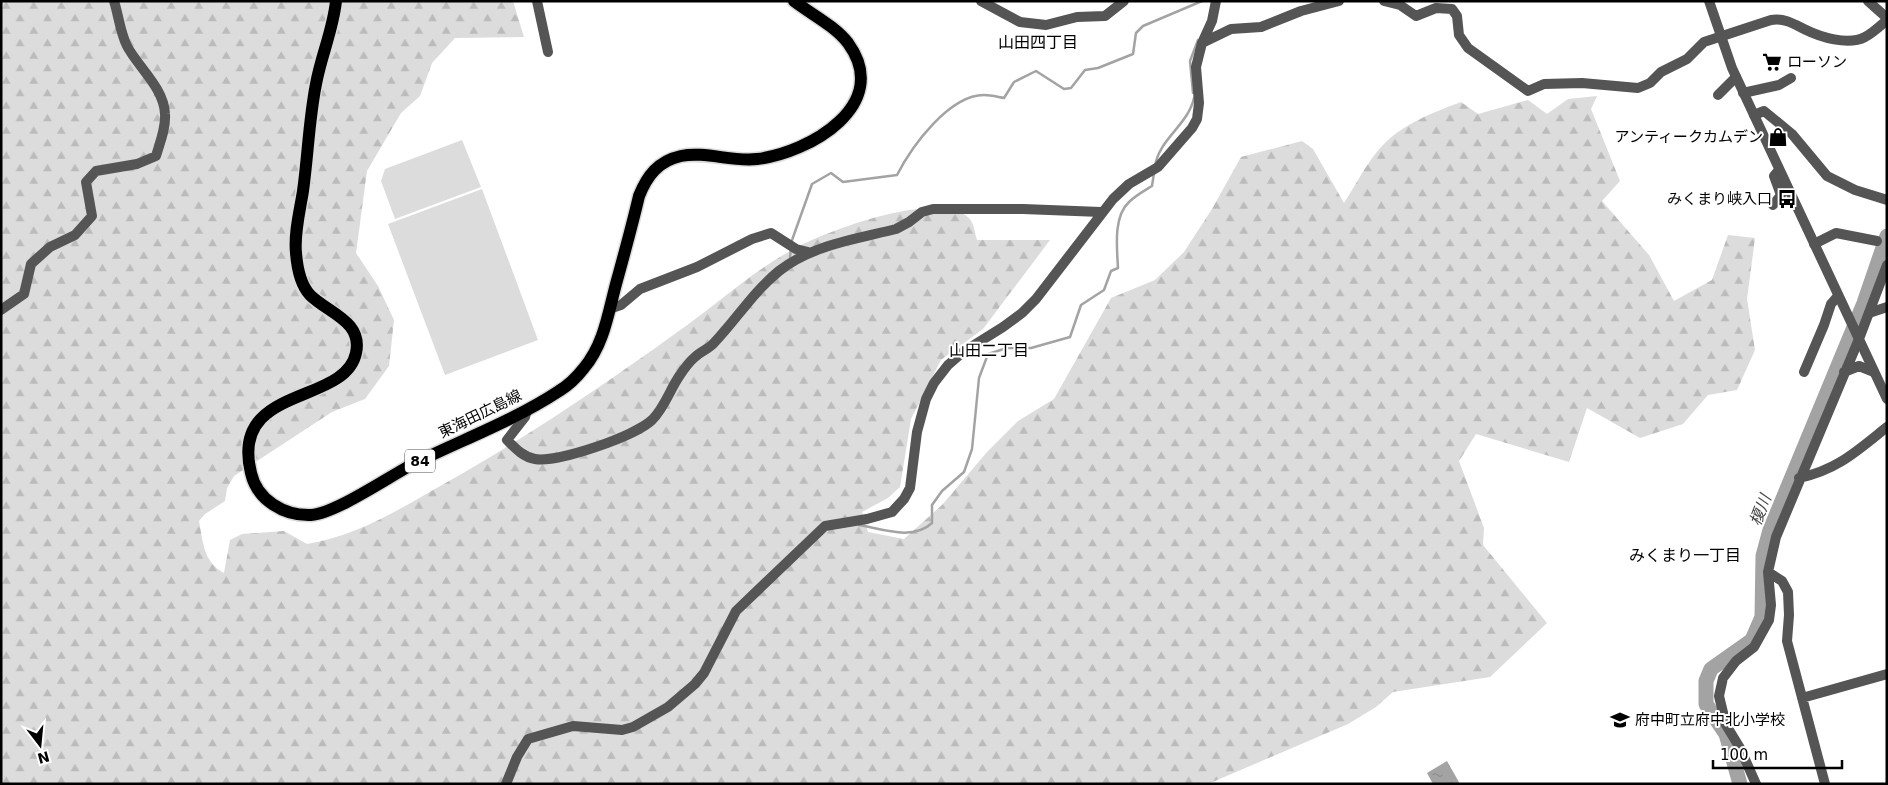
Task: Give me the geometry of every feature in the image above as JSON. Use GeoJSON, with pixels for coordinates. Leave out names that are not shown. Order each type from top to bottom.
{"type":"FeatureCollection","features":[{"type":"Feature","properties":{"kind":"main road","name":"東海田広島線"},"geometry":{"type":"LineString","coordinates":[[336,1],[315,88],[295,250],[304,285],[310,295],[342,318],[353,330],[356,352],[352,363],[342,374],[270,410],[252,434],[248,448],[251,474],[255,486],[262,497],[273,505],[300,515],[315,514],[332,508],[416,463],[527,410],[561,390],[587,365],[606,328],[609,309],[639,196],[647,176],[664,163],[682,156],[745,160],[782,153],[834,129],[849,114],[860,83],[854,52],[841,35],[794,1]]}},
{"type":"Feature","properties":{"kind":"street"},"geometry":{"type":"LineString","coordinates":[[1,310],[24,294],[31,264],[50,247],[75,234],[92,216],[86,182],[96,171],[137,164],[156,156],[164,128],[165,112],[159,94],[127,46],[120,28],[114,1]]}},
{"type":"Feature","properties":{"kind":"street"},"geometry":{"type":"LineString","coordinates":[[537,1],[548,52]]}},
{"type":"Feature","properties":{"kind":"street"},"geometry":{"type":"LineString","coordinates":[[981,1],[1020,22],[1046,25],[1077,17],[1105,16],[1124,1]]}},
{"type":"Feature","properties":{"kind":"street"},"geometry":{"type":"LineString","coordinates":[[506,784],[517,757],[528,739],[573,726],[622,730],[633,727],[668,707],[695,684],[704,673],[736,611],[825,526],[867,519],[892,512],[904,499],[910,488],[917,432],[926,399],[934,383],[948,365],[963,352],[1022,313],[1058,272],[1102,212],[1129,184],[1158,167],[1192,128],[1197,119],[1199,103],[1196,76],[1202,43],[1212,21],[1216,1]]}},
{"type":"Feature","properties":{"kind":"street"},"geometry":{"type":"LineString","coordinates":[[1202,43],[1231,29],[1261,27],[1300,11],[1338,1]]}},
{"type":"Feature","properties":{"kind":"street"},"geometry":{"type":"LineString","coordinates":[[1384,1],[1400,5],[1416,16],[1436,8],[1452,9],[1457,16],[1459,35],[1468,48],[1528,91],[1544,84],[1582,83],[1638,88],[1650,83],[1661,72],[1687,59],[1704,42],[1771,20],[1783,19],[1812,33],[1839,40],[1854,41],[1865,37],[1887,19],[1868,1]]}},
{"type":"Feature","properties":{"kind":"street"},"geometry":{"type":"LineString","coordinates":[[1709,1],[1720,36],[1743,93],[1887,399]]}},
{"type":"Feature","properties":{"kind":"street"},"geometry":{"type":"LineString","coordinates":[[1718,95],[1736,77]]}},
{"type":"Feature","properties":{"kind":"street"},"geometry":{"type":"LineString","coordinates":[[1743,93],[1779,85],[1791,78]]}},
{"type":"Feature","properties":{"kind":"street"},"geometry":{"type":"LineString","coordinates":[[1754,115],[1764,111],[1792,134],[1827,176],[1855,190],[1887,200]]}},
{"type":"Feature","properties":{"kind":"street"},"geometry":{"type":"LineString","coordinates":[[1773,205],[1781,195],[1774,176],[1779,170]]}},
{"type":"Feature","properties":{"kind":"street"},"geometry":{"type":"LineString","coordinates":[[527,410],[525,417],[506,440],[525,456],[536,459],[570,455],[599,446],[635,430],[651,420],[666,400],[679,376],[694,357],[711,346],[748,300],[780,270],[808,252],[896,229],[922,212],[933,209],[972,208],[1102,212]]}},
{"type":"Feature","properties":{"kind":"street"},"geometry":{"type":"LineString","coordinates":[[609,309],[621,306],[640,289],[697,267],[752,239],[772,233],[796,249],[808,252]]}},
{"type":"Feature","properties":{"kind":"street"},"geometry":{"type":"LineString","coordinates":[[1814,244],[1836,233],[1877,241]]}},
{"type":"Feature","properties":{"kind":"street"},"geometry":{"type":"LineString","coordinates":[[1756,784],[1740,748],[1726,725],[1719,696],[1723,678],[1736,662],[1754,647],[1769,620],[1771,605],[1768,572],[1776,536],[1869,313],[1887,265]]}},
{"type":"Feature","properties":{"kind":"street"},"geometry":{"type":"LineString","coordinates":[[1804,372],[1831,304],[1838,296]]}},
{"type":"Feature","properties":{"kind":"street"},"geometry":{"type":"LineString","coordinates":[[1869,313],[1887,307]]}},
{"type":"Feature","properties":{"kind":"street"},"geometry":{"type":"LineString","coordinates":[[1844,372],[1860,366],[1874,372]]}},
{"type":"Feature","properties":{"kind":"street"},"geometry":{"type":"LineString","coordinates":[[1799,478],[1821,473],[1851,455],[1887,428]]}},
{"type":"Feature","properties":{"kind":"street"},"geometry":{"type":"LineString","coordinates":[[1768,572],[1782,580],[1788,592],[1790,615],[1787,641],[1825,784]]}},
{"type":"Feature","properties":{"kind":"street"},"geometry":{"type":"LineString","coordinates":[[1802,698],[1887,674]]}},
{"type":"Feature","properties":{"kind":"green space"},"geometry":{"type":"Polygon","coordinates":[[[1,1],[513,1],[524,37],[455,38],[432,63],[420,96],[401,113],[367,171],[356,253],[378,286],[394,320],[389,366],[365,399],[332,412],[234,476],[227,488],[225,501],[205,514],[199,521],[208,557],[224,573],[230,540],[242,534],[284,531],[307,544],[343,535],[377,521],[409,504],[502,450],[590,393],[691,323],[748,278],[778,258],[809,241],[855,224],[908,210],[933,208],[954,210],[971,220],[977,240],[1050,240],[983,329],[941,360],[911,419],[900,487],[888,498],[862,512],[868,532],[904,539],[942,505],[987,452],[1018,421],[1054,399],[1111,298],[1155,280],[1184,252],[1212,209],[1241,157],[1302,141],[1313,149],[1344,203],[1372,158],[1391,138],[1419,119],[1461,102],[1478,114],[1528,100],[1547,114],[1568,99],[1597,96],[1591,109],[1620,181],[1602,201],[1649,255],[1674,301],[1712,280],[1728,235],[1755,238],[1747,299],[1755,350],[1737,390],[1708,395],[1683,424],[1640,438],[1587,408],[1569,462],[1476,434],[1459,461],[1484,528],[1483,545],[1547,623],[1490,677],[1393,692],[1376,707],[1348,724],[1208,784],[1,784],[1,1]]]}},
{"type":"Feature","properties":{"kind":"green space"},"geometry":{"type":"Polygon","coordinates":[[[462,140],[481,187],[395,219],[381,181],[385,169],[462,140]]]}},
{"type":"Feature","properties":{"kind":"green space"},"geometry":{"type":"Polygon","coordinates":[[[482,189],[538,340],[445,375],[388,224],[482,189]]]}},
{"type":"Feature","properties":{"kind":"water"},"geometry":{"type":"Polygon","coordinates":[[[1447,761],[1460,784],[1433,784],[1427,773],[1447,761]]]}},
{"type":"Feature","properties":{"kind":"waterway"},"geometry":{"type":"LineString","coordinates":[[791,243],[812,184],[831,173],[843,182],[897,175],[912,150],[933,124],[958,103],[971,97],[984,95],[1004,98],[1014,82],[1036,71],[1064,89],[1071,88],[1085,70],[1098,68],[1133,54],[1136,33],[1143,26],[1202,1]]}},
{"type":"Feature","properties":{"kind":"waterway"},"geometry":{"type":"LineString","coordinates":[[1193,93],[1190,61],[1198,40]]}},
{"type":"Feature","properties":{"kind":"waterway"},"geometry":{"type":"LineString","coordinates":[[1155,166],[1162,148],[1186,116],[1194,98]]}},
{"type":"Feature","properties":{"kind":"waterway"},"geometry":{"type":"LineString","coordinates":[[859,525],[907,533],[924,528],[932,523],[932,505],[942,491],[964,472],[972,449],[979,378],[988,354],[1007,348],[1031,348],[1070,337],[1081,305],[1104,290],[1111,271],[1118,268],[1117,233],[1120,216],[1129,202],[1152,186],[1154,173]]}},
{"type":"Feature","properties":{"kind":"waterway","name":"榎川"},"geometry":{"type":"LineString","coordinates":[[1740,784],[1726,734],[1706,704],[1706,681],[1711,669],[1752,640],[1762,617],[1763,556],[1770,530],[1864,303],[1887,236]]}},
{"type":"Feature","properties":{"kind":"waterway"},"geometry":{"type":"LineString","coordinates":[[790,257],[791,248]]}},
{"type":"Feature","properties":{"kind":"place","name":"ローソン"},"geometry":{"type":"Point","coordinates":[1772,62]}},
{"type":"Feature","properties":{"kind":"place","name":"アンティークカムデン"},"geometry":{"type":"Point","coordinates":[1778,137]}},
{"type":"Feature","properties":{"kind":"place","name":"みくまり峡入口"},"geometry":{"type":"Point","coordinates":[1787,199]}},
{"type":"Feature","properties":{"kind":"place","name":"府中町立府中北小学校"},"geometry":{"type":"Point","coordinates":[1620,720]}},
{"type":"Feature","properties":{"kind":"district","name":"山田四丁目"},"geometry":{"type":"Point","coordinates":[1038,42]}},
{"type":"Feature","properties":{"kind":"district","name":"山田二丁目"},"geometry":{"type":"Point","coordinates":[989,350]}},
{"type":"Feature","properties":{"kind":"district","name":"みくまり一丁目"},"geometry":{"type":"Point","coordinates":[1685,555]}}]}
